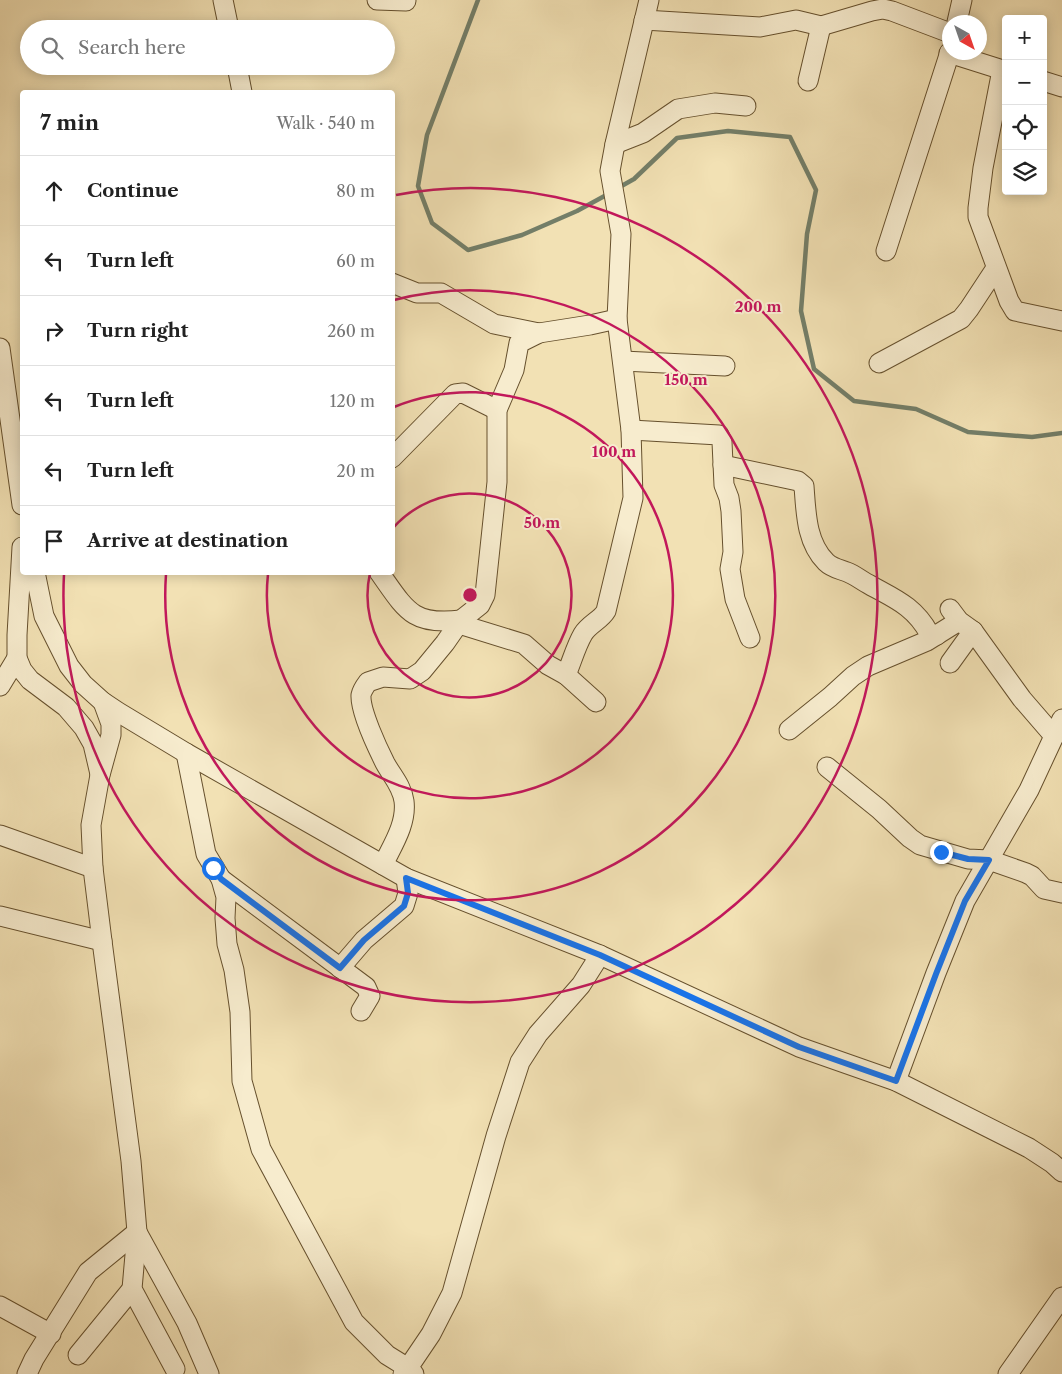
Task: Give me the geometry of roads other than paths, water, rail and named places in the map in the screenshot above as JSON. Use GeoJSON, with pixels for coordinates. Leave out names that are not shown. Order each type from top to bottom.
{"type":"FeatureCollection","features":[{"type":"Feature","properties":{"kind":"street"},"geometry":{"type":"LineString","coordinates":[[224,0],[227,20]]}},
{"type":"Feature","properties":{"kind":"street"},"geometry":{"type":"LineString","coordinates":[[376,0],[406,1]]}},
{"type":"Feature","properties":{"kind":"street"},"geometry":{"type":"LineString","coordinates":[[566,675],[583,634],[606,611],[632,498],[631,430],[617,319],[621,234],[610,170],[649,0]]}},
{"type":"Feature","properties":{"kind":"street"},"geometry":{"type":"LineString","coordinates":[[959,15],[962,0]]}},
{"type":"Feature","properties":{"kind":"street"},"geometry":{"type":"LineString","coordinates":[[644,20],[760,27],[796,20],[821,26],[883,9],[942,29]]}},
{"type":"Feature","properties":{"kind":"street"},"geometry":{"type":"LineString","coordinates":[[808,81],[821,26]]}},
{"type":"Feature","properties":{"kind":"street"},"geometry":{"type":"LineString","coordinates":[[886,251],[947,60]]}},
{"type":"Feature","properties":{"kind":"street"},"geometry":{"type":"LineString","coordinates":[[972,60],[1002,69]]}},
{"type":"Feature","properties":{"kind":"street"},"geometry":{"type":"LineString","coordinates":[[239,75],[242,90]]}},
{"type":"Feature","properties":{"kind":"street"},"geometry":{"type":"LineString","coordinates":[[1002,79],[983,168],[978,208],[980,223],[1009,301],[1016,311],[1062,321]]}},
{"type":"Feature","properties":{"kind":"street"},"geometry":{"type":"LineString","coordinates":[[1047,82],[1062,86]]}},
{"type":"Feature","properties":{"kind":"street"},"geometry":{"type":"LineString","coordinates":[[615,144],[644,133],[678,109],[715,103],[746,106]]}},
{"type":"Feature","properties":{"kind":"street"},"geometry":{"type":"LineString","coordinates":[[879,363],[961,319],[996,268]]}},
{"type":"Feature","properties":{"kind":"street"},"geometry":{"type":"LineString","coordinates":[[395,284],[417,294],[441,293],[494,324],[539,333],[617,319]]}},
{"type":"Feature","properties":{"kind":"street"},"geometry":{"type":"LineString","coordinates":[[383,865],[400,831],[404,802],[400,785],[385,763],[363,712],[361,695],[368,682],[383,677],[410,679],[422,671],[445,643],[454,622],[480,605],[487,585],[497,482],[497,410],[514,370],[520,344],[539,333]]}},
{"type":"Feature","properties":{"kind":"street"},"geometry":{"type":"LineString","coordinates":[[0,348],[14,387],[20,476]]}},
{"type":"Feature","properties":{"kind":"street"},"geometry":{"type":"LineString","coordinates":[[623,361],[725,366]]}},
{"type":"Feature","properties":{"kind":"street"},"geometry":{"type":"LineString","coordinates":[[395,455],[455,394],[463,393],[497,410]]}},
{"type":"Feature","properties":{"kind":"street"},"geometry":{"type":"LineString","coordinates":[[631,430],[719,435],[722,442],[724,486],[729,498],[731,511],[733,552],[730,569],[735,599],[750,638]]}},
{"type":"Feature","properties":{"kind":"street"},"geometry":{"type":"LineString","coordinates":[[723,465],[798,480],[804,486],[807,522],[816,548],[826,563],[835,569],[847,572],[902,602],[914,612],[929,633],[937,635]]}},
{"type":"Feature","properties":{"kind":"street"},"geometry":{"type":"LineString","coordinates":[[20,559],[8,634],[22,670],[30,680],[66,708],[84,728],[93,744],[100,775]]}},
{"type":"Feature","properties":{"kind":"street"},"geometry":{"type":"LineString","coordinates":[[36,575],[44,616],[70,666],[83,684],[103,702],[186,753],[406,878],[600,955],[799,1047],[896,1081],[1029,1148],[1062,1172]]}},
{"type":"Feature","properties":{"kind":"street"},"geometry":{"type":"LineString","coordinates":[[381,575],[405,607],[413,614],[422,619],[454,622],[524,644],[548,665],[566,675],[596,702]]}},
{"type":"Feature","properties":{"kind":"street"},"geometry":{"type":"LineString","coordinates":[[789,730],[853,676],[868,666],[927,641],[961,620]]}},
{"type":"Feature","properties":{"kind":"street"},"geometry":{"type":"LineString","coordinates":[[950,663],[961,620]]}},
{"type":"Feature","properties":{"kind":"street"},"geometry":{"type":"LineString","coordinates":[[896,1081],[965,901],[1029,790],[1058,728],[1022,699],[961,620]]}},
{"type":"Feature","properties":{"kind":"street"},"geometry":{"type":"LineString","coordinates":[[0,686],[17,658]]}},
{"type":"Feature","properties":{"kind":"street"},"geometry":{"type":"LineString","coordinates":[[103,702],[111,724],[111,735],[100,775],[91,825],[93,868],[131,1162],[137,1232],[132,1289],[175,1369]]}},
{"type":"Feature","properties":{"kind":"street"},"geometry":{"type":"LineString","coordinates":[[186,753],[206,854],[221,879],[226,896],[227,944],[234,970],[240,1012],[242,1081],[261,1149],[354,1322],[387,1355],[408,1372],[452,1294],[496,1136],[520,1062],[538,1034],[581,985],[600,955]]}},
{"type":"Feature","properties":{"kind":"street"},"geometry":{"type":"LineString","coordinates":[[827,767],[920,845],[968,859],[989,860],[1026,873],[1044,889],[1062,893]]}},
{"type":"Feature","properties":{"kind":"street"},"geometry":{"type":"LineString","coordinates":[[0,835],[93,868]]}},
{"type":"Feature","properties":{"kind":"street"},"geometry":{"type":"LineString","coordinates":[[340,968],[364,940],[404,906],[408,893],[406,878]]}},
{"type":"Feature","properties":{"kind":"street"},"geometry":{"type":"LineString","coordinates":[[221,879],[369,991],[370,996],[361,1011]]}},
{"type":"Feature","properties":{"kind":"street"},"geometry":{"type":"LineString","coordinates":[[0,916],[102,941]]}},
{"type":"Feature","properties":{"kind":"street"},"geometry":{"type":"LineString","coordinates":[[27,1374],[34,1359],[88,1272],[137,1232]]}},
{"type":"Feature","properties":{"kind":"street"},"geometry":{"type":"LineString","coordinates":[[137,1232],[187,1322],[209,1374]]}},
{"type":"Feature","properties":{"kind":"street"},"geometry":{"type":"LineString","coordinates":[[78,1355],[132,1289]]}},
{"type":"Feature","properties":{"kind":"street"},"geometry":{"type":"LineString","coordinates":[[1008,1374],[1062,1297]]}},
{"type":"Feature","properties":{"kind":"street"},"geometry":{"type":"LineString","coordinates":[[0,1306],[51,1334]]}},
{"type":"Feature","properties":{"kind":"waterway"},"geometry":{"type":"LineString","coordinates":[[478,0],[427,135],[418,186],[432,223],[468,250],[522,235],[577,211],[610,193]]}},
{"type":"Feature","properties":{"kind":"waterway"},"geometry":{"type":"LineString","coordinates":[[618,188],[634,179],[677,138],[728,131],[790,137],[816,190],[807,234],[801,311],[814,369],[854,401],[916,409],[968,432],[1032,437],[1062,433]]}}]}
